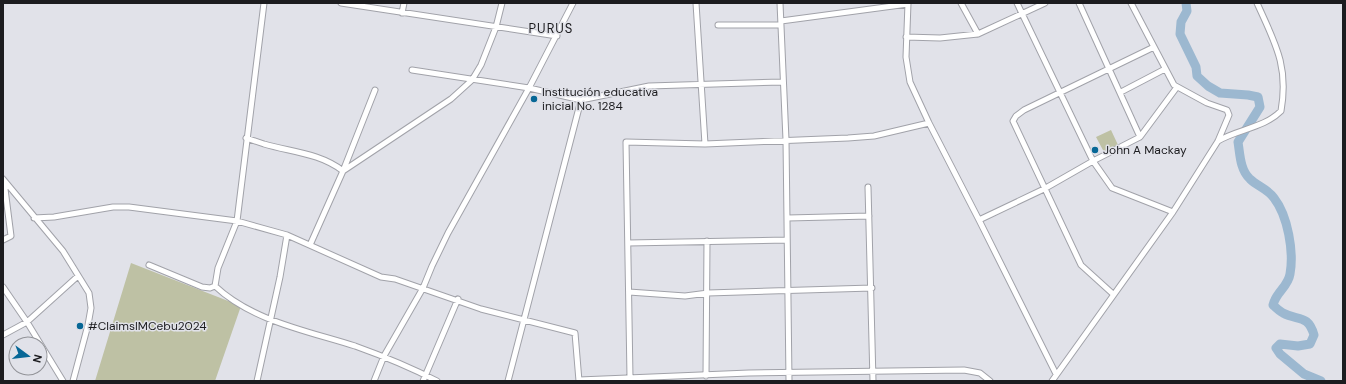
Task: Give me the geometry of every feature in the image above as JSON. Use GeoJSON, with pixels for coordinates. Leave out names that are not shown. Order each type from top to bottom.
{"type":"FeatureCollection","features":[{"type":"Feature","properties":{"kind":"street"},"geometry":{"type":"LineString","coordinates":[[215,286],[218,268],[237,221],[246,138],[264,3]]}},
{"type":"Feature","properties":{"kind":"street"},"geometry":{"type":"LineString","coordinates":[[341,3],[557,36]]}},
{"type":"Feature","properties":{"kind":"street"},"geometry":{"type":"LineString","coordinates":[[402,13],[404,3]]}},
{"type":"Feature","properties":{"kind":"street"},"geometry":{"type":"LineString","coordinates":[[343,171],[451,99],[472,80],[481,65],[496,27],[502,3]]}},
{"type":"Feature","properties":{"kind":"street"},"geometry":{"type":"LineString","coordinates":[[374,381],[384,356],[423,288],[448,233],[529,88],[573,3]]}},
{"type":"Feature","properties":{"kind":"street"},"geometry":{"type":"LineString","coordinates":[[696,3],[705,144]]}},
{"type":"Feature","properties":{"kind":"street"},"geometry":{"type":"LineString","coordinates":[[780,3],[788,218],[789,381]]}},
{"type":"Feature","properties":{"kind":"street"},"geometry":{"type":"LineString","coordinates":[[961,3],[978,34]]}},
{"type":"Feature","properties":{"kind":"street"},"geometry":{"type":"LineString","coordinates":[[1017,3],[1093,161],[1112,188],[1173,212]]}},
{"type":"Feature","properties":{"kind":"street"},"geometry":{"type":"LineString","coordinates":[[906,37],[940,38],[978,34],[1045,3]]}},
{"type":"Feature","properties":{"kind":"street"},"geometry":{"type":"LineString","coordinates":[[1079,3],[1121,92],[1140,137]]}},
{"type":"Feature","properties":{"kind":"street"},"geometry":{"type":"LineString","coordinates":[[1052,381],[1173,212],[1218,141],[1228,121],[1229,115],[1227,110],[1207,103],[1174,85],[1131,3]]}},
{"type":"Feature","properties":{"kind":"street"},"geometry":{"type":"LineString","coordinates":[[1218,141],[1230,134],[1259,125],[1274,118],[1281,111],[1284,85],[1282,60],[1257,3]]}},
{"type":"Feature","properties":{"kind":"street"},"geometry":{"type":"LineString","coordinates":[[718,25],[781,23],[908,4],[906,37],[907,69],[910,82],[928,123],[979,220],[1056,374]]}},
{"type":"Feature","properties":{"kind":"street"},"geometry":{"type":"LineString","coordinates":[[1113,294],[1081,265],[1013,124],[1014,118],[1019,113],[1060,91],[1154,47]]}},
{"type":"Feature","properties":{"kind":"street"},"geometry":{"type":"LineString","coordinates":[[1121,92],[1165,69]]}},
{"type":"Feature","properties":{"kind":"street"},"geometry":{"type":"LineString","coordinates":[[412,70],[529,88],[581,100],[649,86],[782,82]]}},
{"type":"Feature","properties":{"kind":"street"},"geometry":{"type":"LineString","coordinates":[[979,220],[1044,189],[1093,161],[1140,137],[1177,87]]}},
{"type":"Feature","properties":{"kind":"street"},"geometry":{"type":"LineString","coordinates":[[310,245],[343,171],[375,90]]}},
{"type":"Feature","properties":{"kind":"street"},"geometry":{"type":"LineString","coordinates":[[508,381],[525,321],[581,100]]}},
{"type":"Feature","properties":{"kind":"street"},"geometry":{"type":"LineString","coordinates":[[630,377],[626,142],[705,144],[786,140],[833,140],[874,136],[928,123]]}},
{"type":"Feature","properties":{"kind":"street"},"geometry":{"type":"LineString","coordinates":[[246,138],[264,144],[291,149],[332,162],[343,171]]}},
{"type":"Feature","properties":{"kind":"street"},"geometry":{"type":"LineString","coordinates":[[4,179],[34,218],[64,251],[89,293],[90,308],[88,325],[73,381]]}},
{"type":"Feature","properties":{"kind":"street"},"geometry":{"type":"LineString","coordinates":[[3,240],[11,236],[4,179]]}},
{"type":"Feature","properties":{"kind":"street"},"geometry":{"type":"LineString","coordinates":[[868,187],[872,288],[873,381]]}},
{"type":"Feature","properties":{"kind":"street"},"geometry":{"type":"LineString","coordinates":[[34,218],[124,207],[143,208],[237,221],[287,235],[381,277],[395,278],[458,299],[481,309],[575,333],[579,380],[630,377],[637,379],[688,378],[789,373],[964,370],[980,373],[990,381]]}},
{"type":"Feature","properties":{"kind":"street"},"geometry":{"type":"LineString","coordinates":[[788,218],[869,216]]}},
{"type":"Feature","properties":{"kind":"street"},"geometry":{"type":"LineString","coordinates":[[256,381],[287,235]]}},
{"type":"Feature","properties":{"kind":"street"},"geometry":{"type":"LineString","coordinates":[[628,243],[788,240]]}},
{"type":"Feature","properties":{"kind":"street"},"geometry":{"type":"LineString","coordinates":[[706,376],[708,293],[707,241]]}},
{"type":"Feature","properties":{"kind":"street"},"geometry":{"type":"LineString","coordinates":[[149,265],[202,286],[210,288],[215,286]]}},
{"type":"Feature","properties":{"kind":"street"},"geometry":{"type":"LineString","coordinates":[[3,335],[27,322],[78,276]]}},
{"type":"Feature","properties":{"kind":"street"},"geometry":{"type":"LineString","coordinates":[[3,286],[63,381]]}},
{"type":"Feature","properties":{"kind":"street"},"geometry":{"type":"LineString","coordinates":[[215,286],[232,300],[270,320],[384,356],[437,381]]}},
{"type":"Feature","properties":{"kind":"street"},"geometry":{"type":"LineString","coordinates":[[629,292],[685,296],[708,293],[872,288]]}},
{"type":"Feature","properties":{"kind":"street"},"geometry":{"type":"LineString","coordinates":[[423,381],[424,374],[458,299]]}},
{"type":"Feature","properties":{"kind":"street"},"geometry":{"type":"LineString","coordinates":[[734,375],[734,381]]}},
{"type":"Feature","properties":{"kind":"green space"},"geometry":{"type":"Polygon","coordinates":[[[1111,130],[1118,145],[1104,152],[1096,137],[1111,130]]]}},
{"type":"Feature","properties":{"kind":"green space"},"geometry":{"type":"Polygon","coordinates":[[[131,263],[241,306],[215,381],[95,381],[131,263]]]}},
{"type":"Feature","properties":{"kind":"waterway"},"geometry":{"type":"LineString","coordinates":[[1186,3],[1187,11],[1181,22],[1180,34],[1196,67],[1197,76],[1208,86],[1220,93],[1258,97],[1260,107],[1238,142],[1244,171],[1250,179],[1269,192],[1274,198],[1283,214],[1289,234],[1291,255],[1289,279],[1277,296],[1273,305],[1283,313],[1306,321],[1312,328],[1314,335],[1310,344],[1298,346],[1280,344],[1276,348],[1280,354],[1304,374],[1321,381]]}},
{"type":"Feature","properties":{"kind":"place","name":"Institución educativa inicial No. 1284"},"geometry":{"type":"Point","coordinates":[534,99]}},
{"type":"Feature","properties":{"kind":"place","name":"John A Mackay"},"geometry":{"type":"Point","coordinates":[1095,150]}},
{"type":"Feature","properties":{"kind":"place","name":"#ClaimsIMCebu2024"},"geometry":{"type":"Point","coordinates":[80,326]}},
{"type":"Feature","properties":{"kind":"district","name":"PURUS"},"geometry":{"type":"Point","coordinates":[551,28]}}]}
